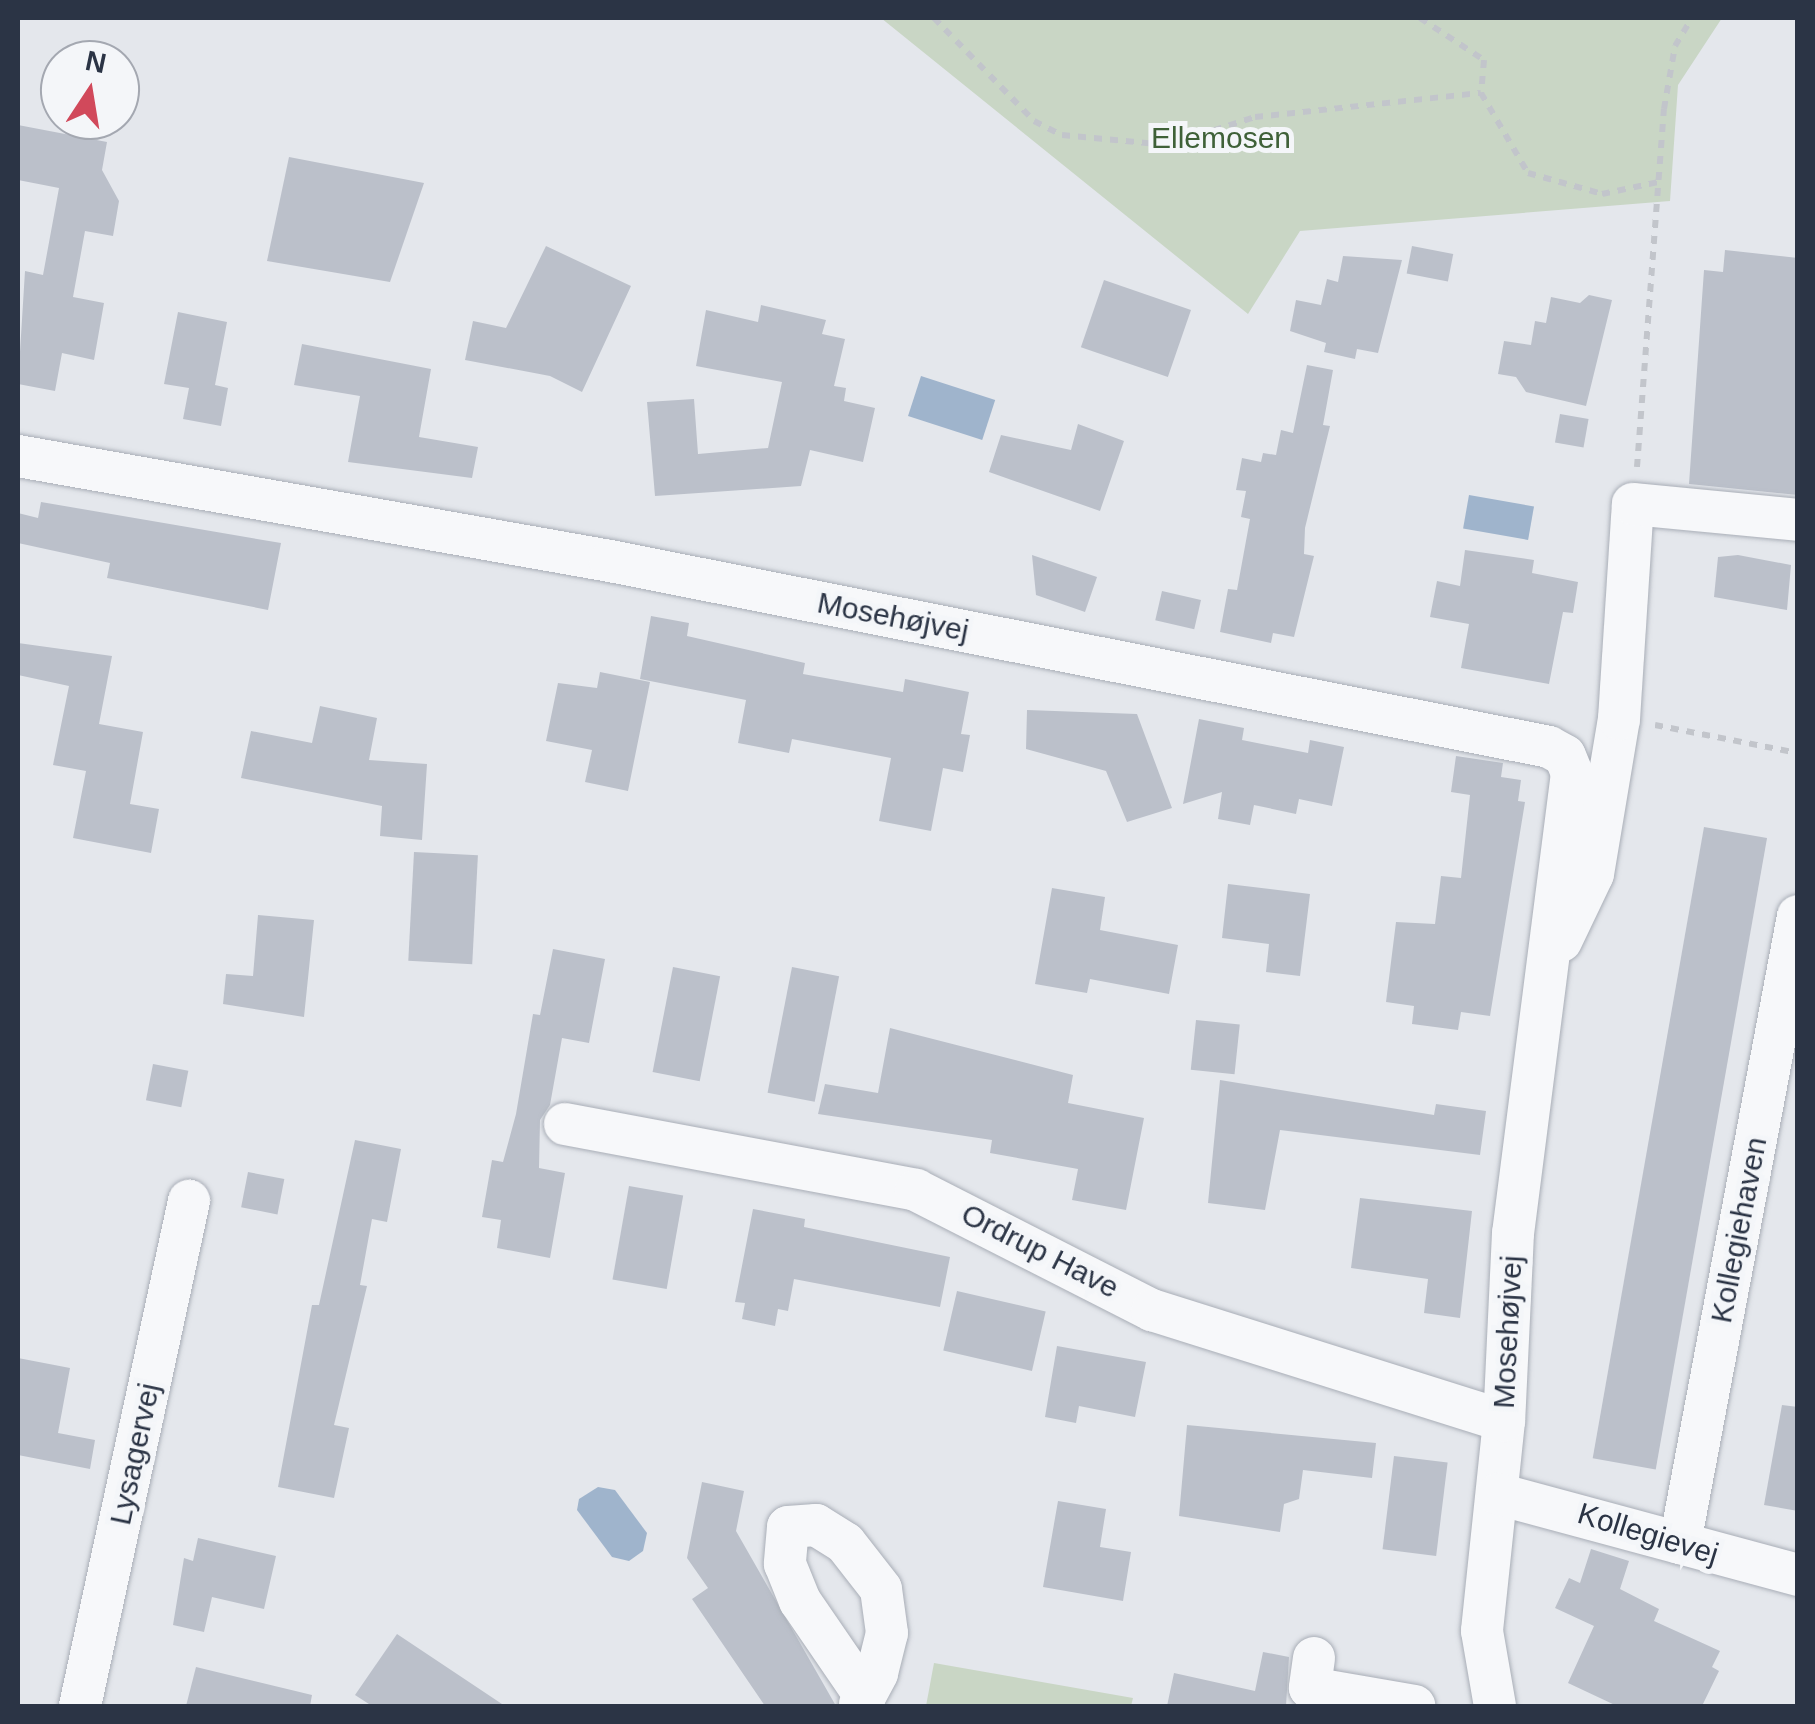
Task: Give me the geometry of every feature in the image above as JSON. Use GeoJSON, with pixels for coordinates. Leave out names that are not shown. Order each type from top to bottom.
{"type":"FeatureCollection","features":[{"type":"Feature","properties":{"kind":"street","name":"Mosehøjvej"},"geometry":{"type":"LineString","coordinates":[[18,456],[610,561],[1549,747],[1565,756],[1572,773],[1513,1232],[1504,1421],[1482,1631],[1495,1706]]}},
{"type":"Feature","properties":{"kind":"street"},"geometry":{"type":"LineString","coordinates":[[1633,504],[1798,520]]}},
{"type":"Feature","properties":{"kind":"street","name":"Mosehøjvej"},"geometry":{"type":"LineString","coordinates":[[1548,956],[1570,930],[1593,874],[1619,719],[1633,504]]}},
{"type":"Feature","properties":{"kind":"street","name":"Kollegiehaven"},"geometry":{"type":"LineString","coordinates":[[1680,1544],[1798,916]]}},
{"type":"Feature","properties":{"kind":"street","name":"Ordrup Have"},"geometry":{"type":"LineString","coordinates":[[565,1124],[916,1190],[1152,1310],[1504,1421]]}},
{"type":"Feature","properties":{"kind":"street","name":"Lysagervej"},"geometry":{"type":"LineString","coordinates":[[80,1706],[190,1201]]}},
{"type":"Feature","properties":{"kind":"street","name":"Kollegievej"},"geometry":{"type":"LineString","coordinates":[[1498,1494],[1798,1575]]}},
{"type":"Feature","properties":{"kind":"street"},"geometry":{"type":"LineString","coordinates":[[1314,1658],[1310,1688],[1414,1706]]}},
{"type":"Feature","properties":{"kind":"path"},"geometry":{"type":"LineString","coordinates":[[934,18],[1034,121],[1098,142],[1168,145],[1255,117],[1481,93]]}},
{"type":"Feature","properties":{"kind":"path"},"geometry":{"type":"LineString","coordinates":[[1420,18],[1484,60],[1481,93],[1528,173],[1602,194],[1663,181]]}},
{"type":"Feature","properties":{"kind":"path"},"geometry":{"type":"LineString","coordinates":[[1633,504],[1663,181],[1664,109],[1675,46],[1692,18]]}},
{"type":"Feature","properties":{"kind":"path"},"geometry":{"type":"LineString","coordinates":[[1619,719],[1798,753]]}},
{"type":"Feature","properties":{"kind":"green space","name":"Ellemosen"},"geometry":{"type":"Polygon","coordinates":[[[881,18],[1722,18],[1678,85],[1670,201],[1300,231],[1248,314],[881,18]]]}},
{"type":"Feature","properties":{"kind":"green space"},"geometry":{"type":"Polygon","coordinates":[[[934,1663],[1133,1698],[1131,1706],[926,1706],[934,1663]]]}},
{"type":"Feature","properties":{"kind":"water"},"geometry":{"type":"Polygon","coordinates":[[[921,376],[995,400],[982,440],[908,416],[921,376]]]}},
{"type":"Feature","properties":{"kind":"water"},"geometry":{"type":"Polygon","coordinates":[[[1469,495],[1534,506],[1528,540],[1463,528],[1469,495]]]}},
{"type":"Feature","properties":{"kind":"water"},"geometry":{"type":"Polygon","coordinates":[[[598,1487],[615,1490],[647,1533],[643,1551],[629,1561],[612,1557],[577,1510],[579,1499],[598,1487]]]}},
{"type":"Feature","properties":{"kind":"building"},"geometry":{"type":"Polygon","coordinates":[[[18,125],[40,129],[40,140],[107,142],[102,170],[119,201],[113,236],[85,231],[73,297],[104,303],[94,360],[62,353],[55,391],[18,384],[25,271],[43,275],[59,188],[18,180],[18,125]]]}},
{"type":"Feature","properties":{"kind":"building"},"geometry":{"type":"Polygon","coordinates":[[[289,157],[424,183],[390,282],[267,261],[289,157]]]}},
{"type":"Feature","properties":{"kind":"building"},"geometry":{"type":"Polygon","coordinates":[[[546,246],[631,286],[582,392],[550,376],[465,360],[473,321],[506,328],[546,246]]]}},
{"type":"Feature","properties":{"kind":"building"},"geometry":{"type":"Polygon","coordinates":[[[1412,246],[1453,254],[1448,281],[1407,273],[1412,246]]]}},
{"type":"Feature","properties":{"kind":"building"},"geometry":{"type":"Polygon","coordinates":[[[1725,250],[1798,258],[1798,495],[1689,484],[1704,270],[1723,272],[1725,250]]]}},
{"type":"Feature","properties":{"kind":"building"},"geometry":{"type":"Polygon","coordinates":[[[1343,256],[1402,260],[1378,353],[1357,349],[1355,359],[1324,352],[1326,343],[1290,331],[1296,300],[1321,305],[1327,279],[1338,282],[1343,256]]]}},
{"type":"Feature","properties":{"kind":"building"},"geometry":{"type":"Polygon","coordinates":[[[1104,280],[1191,310],[1168,377],[1081,347],[1104,280]]]}},
{"type":"Feature","properties":{"kind":"building"},"geometry":{"type":"Polygon","coordinates":[[[1589,295],[1612,300],[1586,406],[1526,392],[1516,377],[1498,374],[1504,341],[1531,345],[1535,321],[1546,323],[1551,297],[1580,303],[1589,295]]]}},
{"type":"Feature","properties":{"kind":"building"},"geometry":{"type":"Polygon","coordinates":[[[761,305],[826,320],[822,334],[845,339],[834,386],[846,388],[844,401],[875,408],[863,462],[810,450],[801,486],[655,496],[647,402],[694,399],[698,454],[768,448],[782,382],[696,366],[706,310],[758,322],[761,305]]]}},
{"type":"Feature","properties":{"kind":"building"},"geometry":{"type":"Polygon","coordinates":[[[178,312],[227,322],[215,385],[228,388],[221,426],[183,419],[189,388],[164,384],[178,312]]]}},
{"type":"Feature","properties":{"kind":"building"},"geometry":{"type":"Polygon","coordinates":[[[302,344],[431,369],[419,437],[478,447],[472,478],[348,462],[360,396],[294,385],[302,344]]]}},
{"type":"Feature","properties":{"kind":"building"},"geometry":{"type":"Polygon","coordinates":[[[1307,365],[1333,370],[1323,425],[1330,426],[1305,528],[1304,554],[1314,556],[1294,637],[1273,633],[1271,643],[1220,632],[1228,589],[1237,590],[1250,519],[1241,517],[1246,491],[1236,490],[1242,458],[1261,462],[1263,453],[1276,455],[1281,430],[1293,433],[1307,365]]]}},
{"type":"Feature","properties":{"kind":"building"},"geometry":{"type":"Polygon","coordinates":[[[1560,414],[1589,419],[1584,448],[1555,443],[1560,414]]]}},
{"type":"Feature","properties":{"kind":"building"},"geometry":{"type":"Polygon","coordinates":[[[1078,424],[1124,441],[1100,511],[989,472],[1001,435],[1071,450],[1078,424]]]}},
{"type":"Feature","properties":{"kind":"building"},"geometry":{"type":"Polygon","coordinates":[[[41,502],[281,543],[268,610],[107,578],[110,563],[18,543],[18,513],[38,518],[41,502]]]}},
{"type":"Feature","properties":{"kind":"building"},"geometry":{"type":"Polygon","coordinates":[[[1465,550],[1534,560],[1532,573],[1578,582],[1573,613],[1563,612],[1549,684],[1461,668],[1469,624],[1430,617],[1437,581],[1460,586],[1465,550]]]}},
{"type":"Feature","properties":{"kind":"building"},"geometry":{"type":"Polygon","coordinates":[[[1032,555],[1097,577],[1085,612],[1036,595],[1032,555]]]}},
{"type":"Feature","properties":{"kind":"building"},"geometry":{"type":"Polygon","coordinates":[[[1738,555],[1791,565],[1787,610],[1714,597],[1718,557],[1738,555]]]}},
{"type":"Feature","properties":{"kind":"building"},"geometry":{"type":"Polygon","coordinates":[[[1162,591],[1201,600],[1194,629],[1155,620],[1162,591]]]}},
{"type":"Feature","properties":{"kind":"building"},"geometry":{"type":"Polygon","coordinates":[[[651,616],[689,623],[687,636],[805,663],[803,674],[903,692],[905,679],[969,692],[961,734],[970,735],[963,772],[943,768],[931,831],[879,821],[891,758],[792,739],[789,753],[738,743],[746,700],[640,679],[651,616]]]}},
{"type":"Feature","properties":{"kind":"building"},"geometry":{"type":"Polygon","coordinates":[[[18,643],[112,656],[99,724],[143,732],[130,804],[159,809],[151,853],[73,838],[86,771],[53,765],[69,686],[18,675],[18,643]]]}},
{"type":"Feature","properties":{"kind":"building"},"geometry":{"type":"Polygon","coordinates":[[[600,672],[650,682],[628,791],[585,782],[592,750],[546,741],[558,683],[597,688],[600,672]]]}},
{"type":"Feature","properties":{"kind":"building"},"geometry":{"type":"Polygon","coordinates":[[[320,706],[377,718],[369,760],[427,764],[422,840],[380,836],[382,806],[241,778],[251,731],[312,743],[320,706]]]}},
{"type":"Feature","properties":{"kind":"building"},"geometry":{"type":"Polygon","coordinates":[[[1027,710],[1137,714],[1172,808],[1127,822],[1106,771],[1026,749],[1027,710]]]}},
{"type":"Feature","properties":{"kind":"building"},"geometry":{"type":"Polygon","coordinates":[[[1199,719],[1244,728],[1242,740],[1308,753],[1310,740],[1344,747],[1332,806],[1299,799],[1296,814],[1254,805],[1250,825],[1218,819],[1222,792],[1183,804],[1199,719]]]}},
{"type":"Feature","properties":{"kind":"building"},"geometry":{"type":"Polygon","coordinates":[[[1456,756],[1503,763],[1501,777],[1521,780],[1518,801],[1525,802],[1490,1016],[1461,1012],[1458,1030],[1412,1024],[1414,1006],[1386,1002],[1396,922],[1435,924],[1441,876],[1461,878],[1470,795],[1451,792],[1456,756]]]}},
{"type":"Feature","properties":{"kind":"building"},"geometry":{"type":"Polygon","coordinates":[[[1704,827],[1767,838],[1656,1469],[1593,1458],[1704,827]]]}},
{"type":"Feature","properties":{"kind":"building"},"geometry":{"type":"Polygon","coordinates":[[[414,852],[478,855],[472,964],[408,961],[414,852]]]}},
{"type":"Feature","properties":{"kind":"building"},"geometry":{"type":"Polygon","coordinates":[[[1228,884],[1310,894],[1300,976],[1266,972],[1269,944],[1222,938],[1228,884]]]}},
{"type":"Feature","properties":{"kind":"building"},"geometry":{"type":"Polygon","coordinates":[[[1052,888],[1105,897],[1100,930],[1178,945],[1169,994],[1090,979],[1087,993],[1035,984],[1052,888]]]}},
{"type":"Feature","properties":{"kind":"building"},"geometry":{"type":"Polygon","coordinates":[[[258,915],[314,920],[304,1017],[223,1004],[226,974],[253,976],[258,915]]]}},
{"type":"Feature","properties":{"kind":"building"},"geometry":{"type":"Polygon","coordinates":[[[553,949],[605,959],[589,1043],[562,1038],[550,1105],[540,1120],[539,1168],[565,1173],[550,1258],[497,1248],[501,1220],[482,1217],[492,1160],[503,1162],[516,1114],[533,1014],[540,1015],[553,949]]]}},
{"type":"Feature","properties":{"kind":"building"},"geometry":{"type":"Polygon","coordinates":[[[673,967],[720,976],[700,1081],[653,1072],[673,967]]]}},
{"type":"Feature","properties":{"kind":"building"},"geometry":{"type":"Polygon","coordinates":[[[792,967],[839,976],[815,1102],[768,1093],[792,967]]]}},
{"type":"Feature","properties":{"kind":"building"},"geometry":{"type":"Polygon","coordinates":[[[1196,1020],[1240,1025],[1235,1074],[1191,1070],[1196,1020]]]}},
{"type":"Feature","properties":{"kind":"building"},"geometry":{"type":"Polygon","coordinates":[[[890,1028],[1073,1075],[1068,1103],[1144,1118],[1126,1210],[1072,1200],[1078,1169],[990,1153],[992,1140],[818,1114],[825,1084],[878,1093],[890,1028]]]}},
{"type":"Feature","properties":{"kind":"building"},"geometry":{"type":"Polygon","coordinates":[[[153,1064],[188,1071],[181,1107],[146,1100],[153,1064]]]}},
{"type":"Feature","properties":{"kind":"building"},"geometry":{"type":"Polygon","coordinates":[[[1220,1080],[1434,1115],[1436,1104],[1486,1111],[1480,1155],[1280,1130],[1265,1210],[1208,1203],[1220,1080]]]}},
{"type":"Feature","properties":{"kind":"building"},"geometry":{"type":"Polygon","coordinates":[[[355,1140],[401,1149],[387,1222],[372,1219],[360,1285],[367,1286],[334,1425],[349,1428],[334,1498],[278,1487],[312,1305],[319,1305],[355,1140]]]}},
{"type":"Feature","properties":{"kind":"building"},"geometry":{"type":"Polygon","coordinates":[[[248,1172],[284,1179],[277,1214],[241,1207],[248,1172]]]}},
{"type":"Feature","properties":{"kind":"building"},"geometry":{"type":"Polygon","coordinates":[[[629,1186],[683,1196],[667,1289],[613,1280],[629,1186]]]}},
{"type":"Feature","properties":{"kind":"building"},"geometry":{"type":"Polygon","coordinates":[[[1360,1198],[1472,1211],[1460,1318],[1424,1313],[1428,1279],[1351,1268],[1360,1198]]]}},
{"type":"Feature","properties":{"kind":"building"},"geometry":{"type":"Polygon","coordinates":[[[753,1209],[805,1219],[804,1227],[950,1257],[940,1307],[794,1279],[788,1311],[778,1309],[775,1326],[742,1319],[745,1303],[735,1302],[753,1209]]]}},
{"type":"Feature","properties":{"kind":"building"},"geometry":{"type":"Polygon","coordinates":[[[957,1291],[1046,1311],[1032,1371],[943,1350],[957,1291]]]}},
{"type":"Feature","properties":{"kind":"building"},"geometry":{"type":"Polygon","coordinates":[[[1057,1346],[1146,1362],[1135,1417],[1079,1406],[1076,1423],[1045,1417],[1057,1346]]]}},
{"type":"Feature","properties":{"kind":"building"},"geometry":{"type":"Polygon","coordinates":[[[18,1358],[70,1368],[58,1433],[95,1440],[90,1469],[18,1455],[18,1358]]]}},
{"type":"Feature","properties":{"kind":"building"},"geometry":{"type":"Polygon","coordinates":[[[1782,1405],[1798,1407],[1798,1511],[1764,1505],[1782,1405]]]}},
{"type":"Feature","properties":{"kind":"building"},"geometry":{"type":"Polygon","coordinates":[[[1187,1425],[1376,1443],[1372,1478],[1303,1470],[1299,1499],[1284,1504],[1280,1532],[1179,1516],[1187,1425]]]}},
{"type":"Feature","properties":{"kind":"building"},"geometry":{"type":"Polygon","coordinates":[[[1394,1456],[1448,1463],[1436,1556],[1383,1549],[1394,1456]]]}},
{"type":"Feature","properties":{"kind":"building"},"geometry":{"type":"Polygon","coordinates":[[[702,1482],[744,1491],[736,1531],[836,1706],[765,1706],[692,1599],[708,1588],[687,1558],[702,1482]]]}},
{"type":"Feature","properties":{"kind":"building"},"geometry":{"type":"Polygon","coordinates":[[[1058,1501],[1106,1509],[1100,1547],[1131,1552],[1123,1601],[1043,1587],[1058,1501]]]}},
{"type":"Feature","properties":{"kind":"building"},"geometry":{"type":"Polygon","coordinates":[[[198,1538],[276,1556],[264,1609],[212,1597],[204,1632],[173,1625],[184,1558],[193,1561],[198,1538]]]}},
{"type":"Feature","properties":{"kind":"building"},"geometry":{"type":"Polygon","coordinates":[[[1591,1549],[1629,1561],[1620,1589],[1659,1609],[1654,1621],[1720,1651],[1712,1667],[1719,1671],[1702,1706],[1617,1706],[1568,1683],[1594,1626],[1555,1608],[1569,1578],[1580,1583],[1591,1549]]]}},
{"type":"Feature","properties":{"kind":"building"},"geometry":{"type":"Polygon","coordinates":[[[397,1634],[505,1706],[372,1706],[355,1695],[397,1634]]]}},
{"type":"Feature","properties":{"kind":"building"},"geometry":{"type":"Polygon","coordinates":[[[1263,1652],[1289,1657],[1286,1706],[1167,1706],[1174,1673],[1255,1691],[1263,1652]]]}},
{"type":"Feature","properties":{"kind":"building"},"geometry":{"type":"Polygon","coordinates":[[[196,1667],[312,1695],[310,1706],[186,1706],[196,1667]]]}}]}
